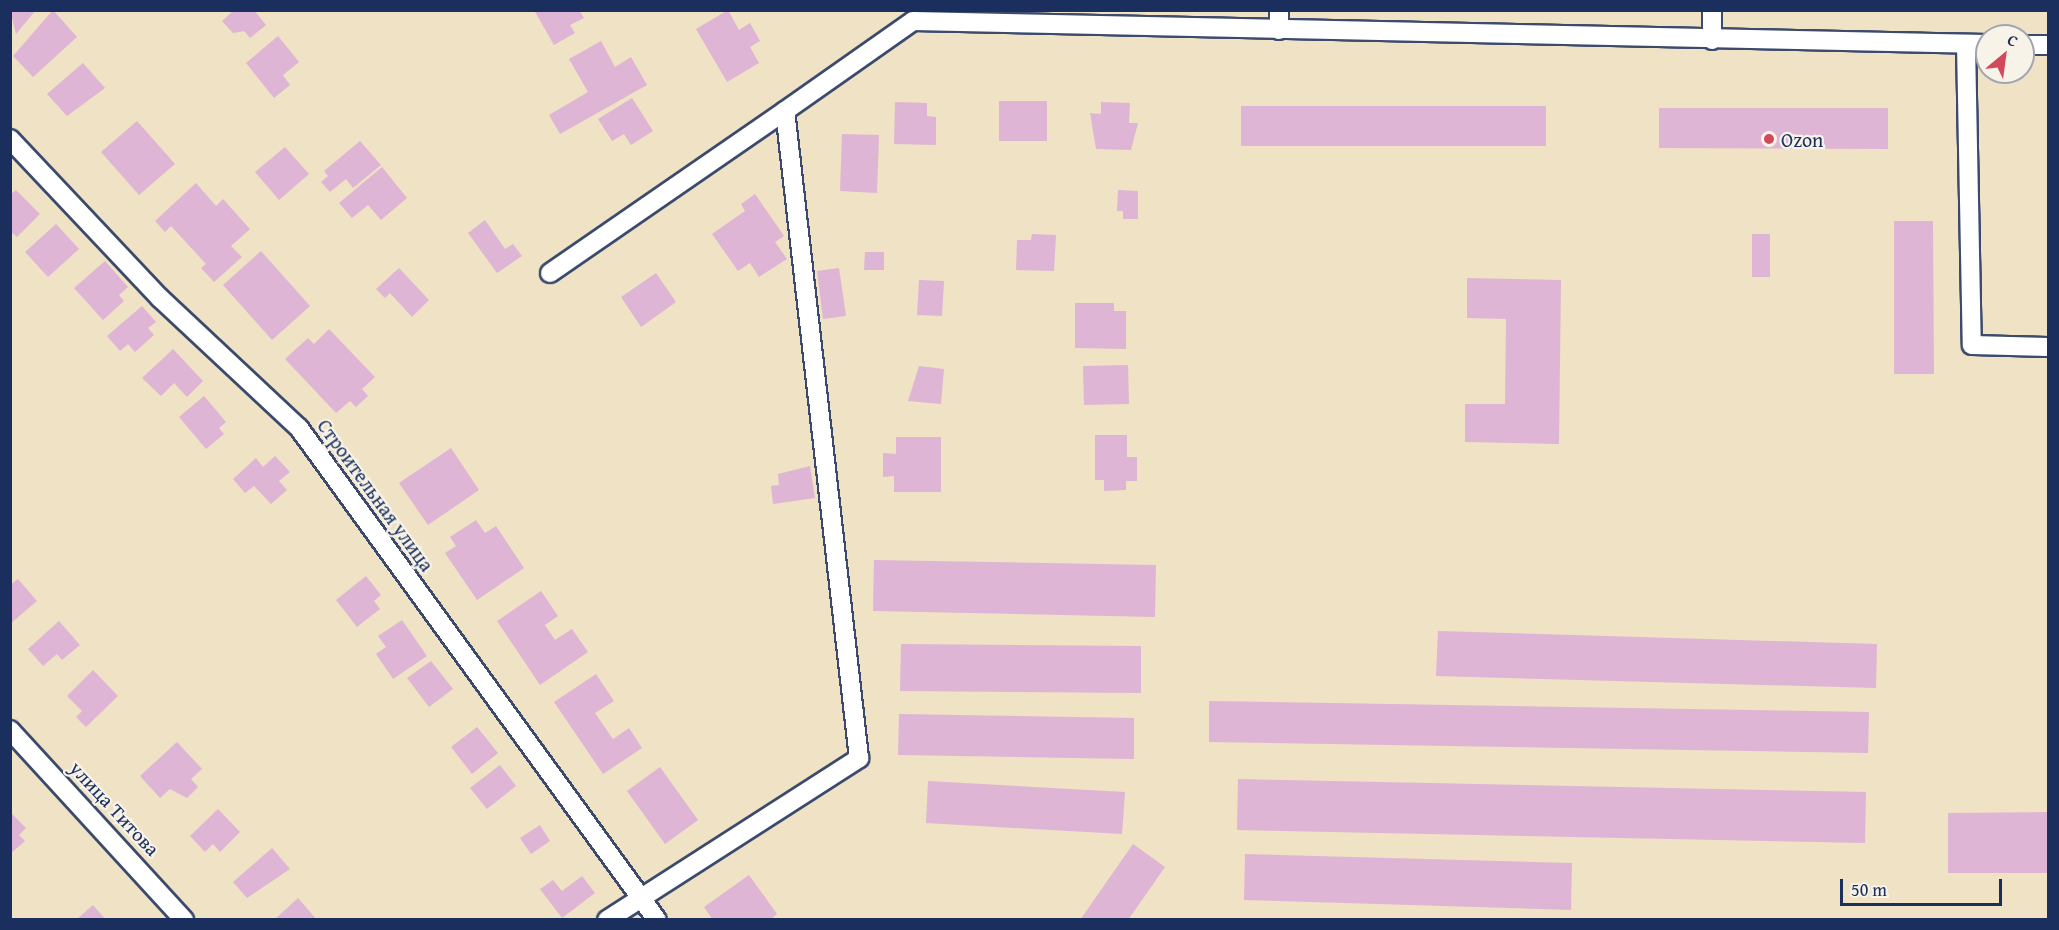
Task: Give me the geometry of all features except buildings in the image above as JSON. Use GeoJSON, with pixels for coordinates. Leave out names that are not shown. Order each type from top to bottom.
{"type":"FeatureCollection","features":[{"type":"Feature","properties":{"kind":"street"},"geometry":{"type":"LineString","coordinates":[[1279,10],[1279,30]]}},
{"type":"Feature","properties":{"kind":"street"},"geometry":{"type":"LineString","coordinates":[[1712,10],[1712,40]]}},
{"type":"Feature","properties":{"kind":"street"},"geometry":{"type":"LineString","coordinates":[[550,273],[785,111],[910,16],[1279,30],[1975,44]]}},
{"type":"Feature","properties":{"kind":"street"},"geometry":{"type":"LineString","coordinates":[[1966,44],[1972,345],[2049,347]]}},
{"type":"Feature","properties":{"kind":"street"},"geometry":{"type":"LineString","coordinates":[[607,920],[636,898],[859,758],[785,111]]}},
{"type":"Feature","properties":{"kind":"street","name":"Строительная улица"},"geometry":{"type":"LineString","coordinates":[[10,138],[160,298],[299,428],[636,898],[657,920]]}},
{"type":"Feature","properties":{"kind":"street","name":"улица Титова"},"geometry":{"type":"LineString","coordinates":[[10,730],[184,920]]}},
{"type":"Feature","properties":{"kind":"place","name":"Ozon"},"geometry":{"type":"Point","coordinates":[1769,139]}}]}
